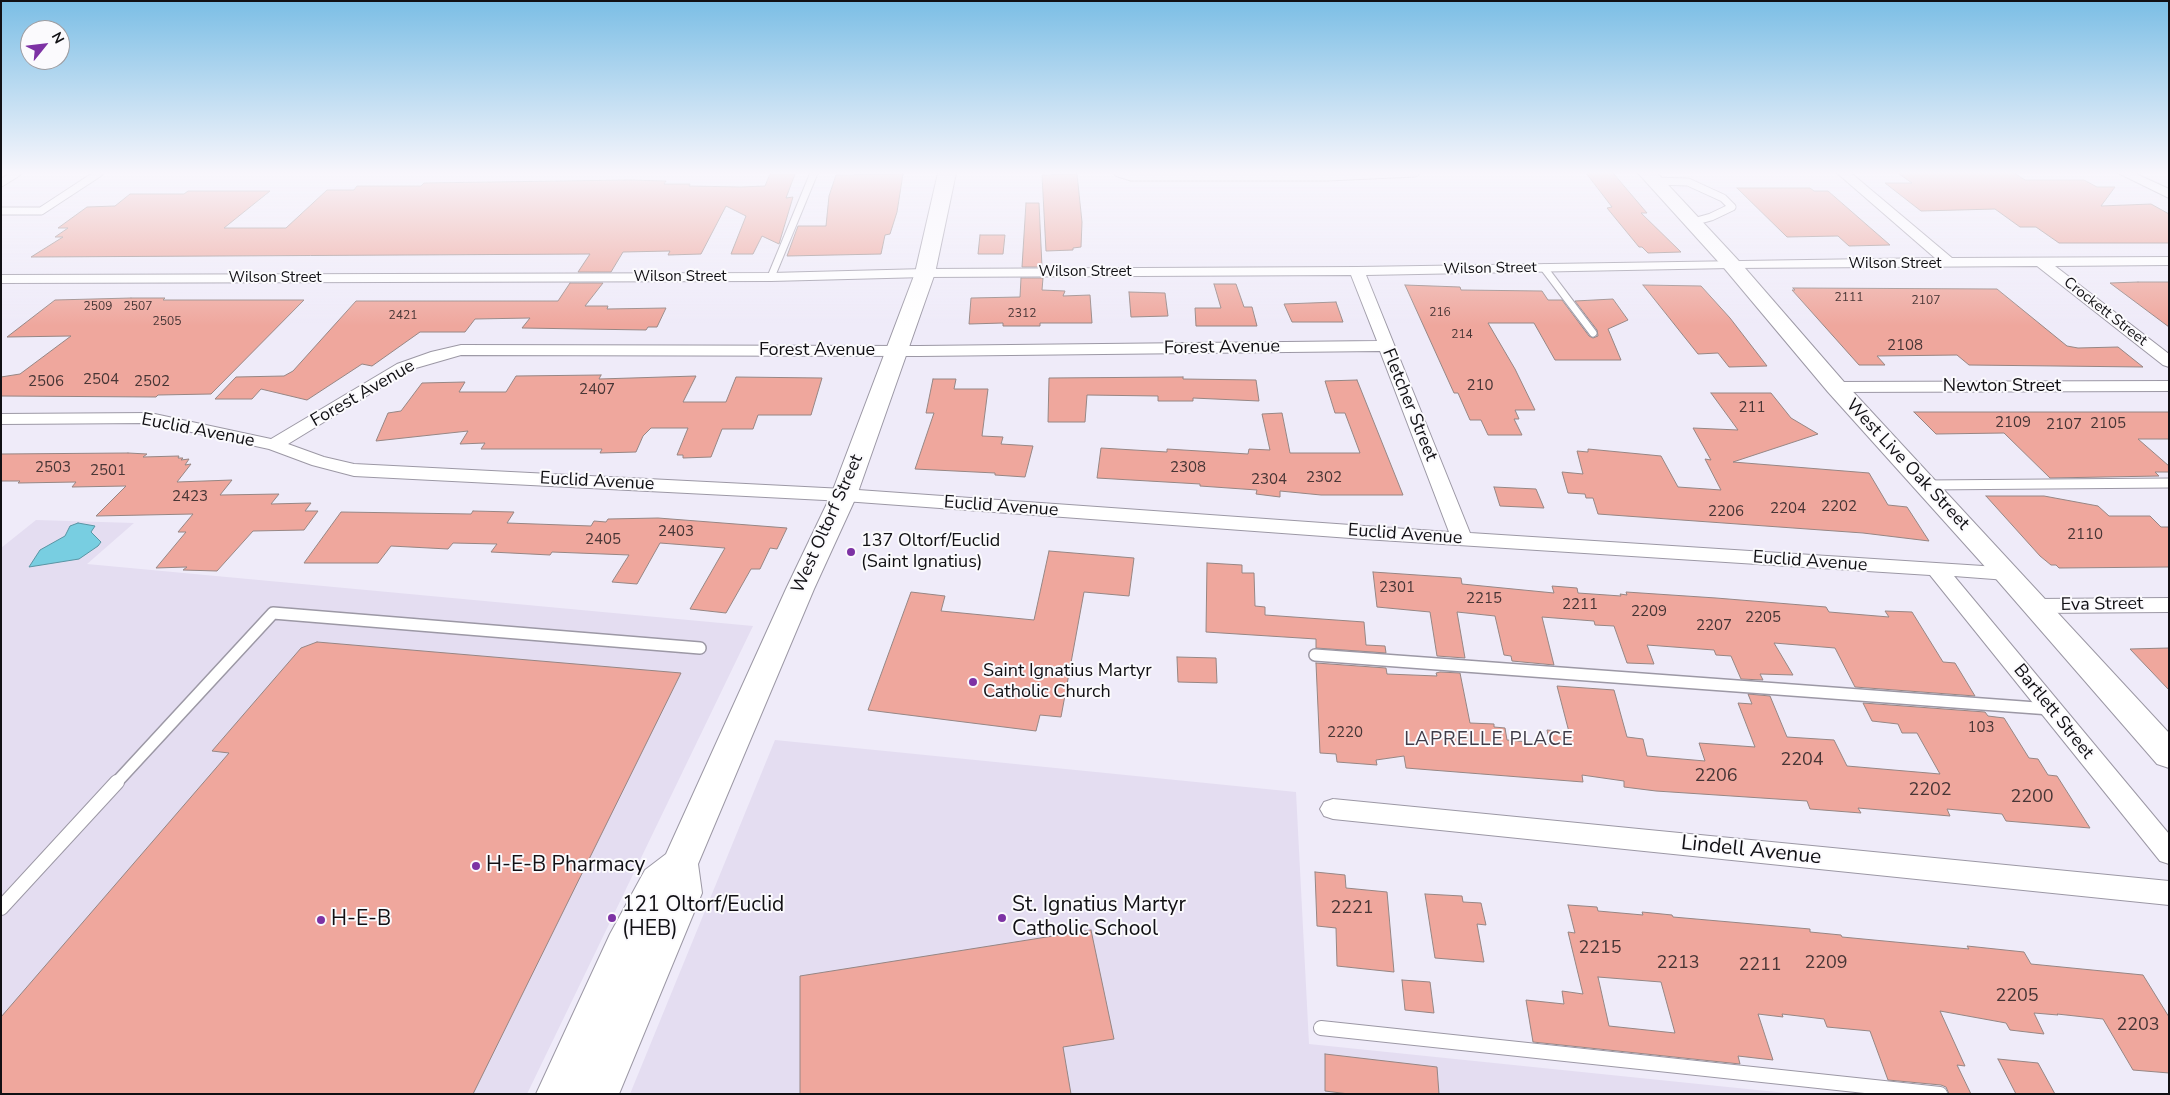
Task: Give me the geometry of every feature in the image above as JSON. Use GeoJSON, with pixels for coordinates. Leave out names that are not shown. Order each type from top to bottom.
{"type":"FeatureCollection","features":[{"type":"Feature","properties":{"kind":"main road","name":"West Oltorf Street"},"geometry":{"type":"LineString","coordinates":[[680,864],[800,589],[844,495],[925,273],[936,224]]}},
{"type":"Feature","properties":{"kind":"main road","name":"West Live Oak Street"},"geometry":{"type":"LineString","coordinates":[[1695,224],[1732,264],[1836,387],[2169,755]]}},
{"type":"Feature","properties":{"kind":"main road"},"geometry":{"type":"LineString","coordinates":[[557,1094],[624,946],[658,880],[680,864],[684,893],[598,1094]]}},
{"type":"Feature","properties":{"kind":"street"},"geometry":{"type":"LineString","coordinates":[[1903,224],[1950,264]]}},
{"type":"Feature","properties":{"kind":"street","name":"Wilson Street"},"geometry":{"type":"LineString","coordinates":[[1,279],[772,277],[925,273],[1357,271],[1732,264],[2169,261]]}},
{"type":"Feature","properties":{"kind":"street","name":"Crockett Street"},"geometry":{"type":"LineString","coordinates":[[2041,262],[2169,362]]}},
{"type":"Feature","properties":{"kind":"street","name":"Fletcher Street"},"geometry":{"type":"LineString","coordinates":[[1357,271],[1462,539]]}},
{"type":"Feature","properties":{"kind":"street","name":"Forest Avenue"},"geometry":{"type":"LineString","coordinates":[[274,445],[403,367],[437,355],[461,350],[898,351],[1385,346]]}},
{"type":"Feature","properties":{"kind":"street","name":"Newton Street"},"geometry":{"type":"LineString","coordinates":[[1836,387],[2169,386]]}},
{"type":"Feature","properties":{"kind":"street","name":"Euclid Avenue"},"geometry":{"type":"LineString","coordinates":[[1,419],[150,418],[274,445],[318,461],[354,470],[844,495],[1462,539],[2007,574]]}},
{"type":"Feature","properties":{"kind":"street","name":"Bartlett Street"},"geometry":{"type":"LineString","coordinates":[[1937,570],[2169,853]]}},
{"type":"Feature","properties":{"kind":"street","name":"Eva Street"},"geometry":{"type":"LineString","coordinates":[[2036,606],[2169,605]]}},
{"type":"Feature","properties":{"kind":"street","name":"Lindell Avenue"},"geometry":{"type":"LineString","coordinates":[[1333,809],[2169,893]]}},
{"type":"Feature","properties":{"kind":"lane"},"geometry":{"type":"LineString","coordinates":[[772,277],[793,224]]}},
{"type":"Feature","properties":{"kind":"lane"},"geometry":{"type":"LineString","coordinates":[[1544,268],[1593,333]]}},
{"type":"Feature","properties":{"kind":"lane"},"geometry":{"type":"LineString","coordinates":[[1926,486],[2169,483]]}},
{"type":"Feature","properties":{"kind":"lane"},"geometry":{"type":"LineString","coordinates":[[1,908],[274,613],[700,648]]}},
{"type":"Feature","properties":{"kind":"lane"},"geometry":{"type":"LineString","coordinates":[[1316,655],[2050,709]]}},
{"type":"Feature","properties":{"kind":"lane"},"geometry":{"type":"LineString","coordinates":[[1321,1028],[1940,1094]]}},
{"type":"Feature","properties":{"kind":"shaded area"},"geometry":{"type":"Polygon","coordinates":[[[36,520],[134,523],[87,564],[753,626],[527,1094],[1,1094],[1,548],[36,520]]]}},
{"type":"Feature","properties":{"kind":"shaded area","name":"St. Ignatius Martyr Catholic School"},"geometry":{"type":"Polygon","coordinates":[[[775,740],[1296,792],[1309,1044],[1796,1094],[630,1094],[775,740]]]}},
{"type":"Feature","properties":{"kind":"water"},"geometry":{"type":"Polygon","coordinates":[[[78,523],[95,526],[91,532],[101,542],[98,546],[79,559],[29,567],[40,550],[65,536],[70,526],[78,523]]]}},
{"type":"Feature","properties":{"kind":"building"},"geometry":{"type":"Polygon","coordinates":[[[63,224],[229,224],[224,228],[286,228],[290,224],[717,224],[701,254],[668,255],[670,251],[623,252],[611,272],[578,272],[590,254],[31,257],[63,237],[55,237],[68,228],[58,228],[63,224]]]}},
{"type":"Feature","properties":{"kind":"building"},"geometry":{"type":"Polygon","coordinates":[[[743,224],[785,224],[779,244],[762,236],[753,254],[731,254],[743,224]]]}},
{"type":"Feature","properties":{"kind":"building"},"geometry":{"type":"Polygon","coordinates":[[[826,224],[893,224],[890,234],[885,235],[881,254],[787,256],[798,226],[826,226],[826,224]]]}},
{"type":"Feature","properties":{"kind":"building"},"geometry":{"type":"Polygon","coordinates":[[[1025,224],[1040,224],[1042,267],[1022,267],[1025,224]]]}},
{"type":"Feature","properties":{"kind":"building"},"geometry":{"type":"Polygon","coordinates":[[[1045,224],[1082,224],[1081,247],[1073,248],[1073,250],[1046,251],[1045,224]]]}},
{"type":"Feature","properties":{"kind":"building"},"geometry":{"type":"Polygon","coordinates":[[[1620,224],[1652,224],[1681,252],[1648,253],[1642,247],[1639,247],[1620,224]]]}},
{"type":"Feature","properties":{"kind":"building"},"geometry":{"type":"Polygon","coordinates":[[[1774,224],[1866,224],[1890,245],[1849,246],[1838,236],[1787,237],[1774,224]]]}},
{"type":"Feature","properties":{"kind":"building"},"geometry":{"type":"Polygon","coordinates":[[[2016,224],[2169,224],[2169,243],[2059,243],[2036,227],[2020,227],[2016,224]]]}},
{"type":"Feature","properties":{"kind":"building"},"geometry":{"type":"Polygon","coordinates":[[[980,235],[1005,235],[1003,254],[978,254],[980,235]]]}},
{"type":"Feature","properties":{"kind":"building"},"geometry":{"type":"Polygon","coordinates":[[[1021,278],[1043,278],[1042,290],[1065,291],[1063,296],[1090,295],[1092,323],[1040,323],[1040,326],[1003,326],[1003,323],[969,324],[971,298],[1020,297],[1021,278]]]}},
{"type":"Feature","properties":{"kind":"building"},"geometry":{"type":"Polygon","coordinates":[[[2169,282],[2169,327],[2110,283],[2169,282]]]}},
{"type":"Feature","properties":{"kind":"building"},"geometry":{"type":"Polygon","coordinates":[[[570,283],[603,283],[585,306],[608,306],[607,309],[666,308],[657,327],[648,327],[646,330],[522,328],[530,318],[475,319],[465,332],[420,332],[372,366],[362,364],[307,400],[261,389],[252,399],[215,399],[236,377],[284,376],[293,371],[356,301],[558,301],[570,283]]]}},
{"type":"Feature","properties":{"kind":"building"},"geometry":{"type":"Polygon","coordinates":[[[1214,284],[1236,284],[1244,307],[1252,307],[1257,326],[1196,326],[1195,308],[1221,308],[1214,284]]]}},
{"type":"Feature","properties":{"kind":"building"},"geometry":{"type":"Polygon","coordinates":[[[1405,285],[1460,287],[1461,290],[1542,291],[1548,300],[1562,300],[1589,336],[1593,338],[1598,336],[1597,330],[1575,301],[1613,299],[1628,320],[1608,329],[1621,360],[1555,360],[1534,323],[1488,323],[1515,369],[1535,410],[1515,410],[1519,419],[1514,419],[1522,435],[1488,435],[1481,420],[1470,420],[1458,393],[1454,393],[1405,285]]]}},
{"type":"Feature","properties":{"kind":"building"},"geometry":{"type":"Polygon","coordinates":[[[1643,285],[1701,286],[1730,318],[1767,366],[1729,367],[1718,353],[1698,354],[1643,285]]]}},
{"type":"Feature","properties":{"kind":"building"},"geometry":{"type":"Polygon","coordinates":[[[1793,288],[1997,289],[2067,346],[2078,348],[2118,347],[2143,367],[1969,365],[1957,355],[1877,356],[1885,365],[1859,365],[1792,290],[1795,290],[1793,288]]]}},
{"type":"Feature","properties":{"kind":"building"},"geometry":{"type":"Polygon","coordinates":[[[1129,292],[1165,293],[1168,316],[1131,317],[1129,292]]]}},
{"type":"Feature","properties":{"kind":"building"},"geometry":{"type":"Polygon","coordinates":[[[165,298],[163,300],[304,300],[211,394],[158,395],[156,397],[1,396],[1,377],[20,374],[71,336],[7,337],[55,300],[165,298]]]}},
{"type":"Feature","properties":{"kind":"building"},"geometry":{"type":"Polygon","coordinates":[[[1336,302],[1343,322],[1292,322],[1284,304],[1336,302]]]}},
{"type":"Feature","properties":{"kind":"building"},"geometry":{"type":"Polygon","coordinates":[[[601,375],[599,379],[696,376],[683,402],[726,402],[736,377],[822,378],[811,415],[758,415],[753,429],[722,429],[711,457],[683,458],[683,455],[677,455],[688,428],[651,428],[643,436],[636,452],[600,453],[602,449],[481,449],[485,443],[460,444],[468,431],[376,441],[388,413],[401,411],[422,383],[465,382],[459,392],[506,392],[516,376],[601,375]]]}},
{"type":"Feature","properties":{"kind":"building"},"geometry":{"type":"Polygon","coordinates":[[[1183,377],[1183,379],[1256,380],[1259,401],[1193,398],[1193,401],[1158,401],[1158,396],[1087,395],[1085,422],[1048,422],[1049,378],[1183,377]]]}},
{"type":"Feature","properties":{"kind":"building"},"geometry":{"type":"Polygon","coordinates":[[[933,379],[956,379],[954,389],[988,389],[982,436],[1003,437],[1001,444],[1033,446],[1025,477],[995,475],[995,473],[915,469],[934,413],[926,413],[933,379]]]}},
{"type":"Feature","properties":{"kind":"building"},"geometry":{"type":"Polygon","coordinates":[[[1357,380],[1403,495],[1321,495],[1280,491],[1280,497],[1256,494],[1257,490],[1200,486],[1200,484],[1097,478],[1101,448],[1167,452],[1167,449],[1248,454],[1249,449],[1270,450],[1262,414],[1282,413],[1290,453],[1360,453],[1345,413],[1335,413],[1325,381],[1357,380]]]}},
{"type":"Feature","properties":{"kind":"building"},"geometry":{"type":"Polygon","coordinates":[[[1711,393],[1771,393],[1791,418],[1818,434],[1733,462],[1869,473],[1888,505],[1907,507],[1929,541],[1863,533],[1598,514],[1593,498],[1586,498],[1585,494],[1568,493],[1562,472],[1583,474],[1577,451],[1588,452],[1588,449],[1661,456],[1678,487],[1721,490],[1705,459],[1711,460],[1693,428],[1738,430],[1711,393]]]}},
{"type":"Feature","properties":{"kind":"building"},"geometry":{"type":"Polygon","coordinates":[[[1914,412],[2169,412],[2169,439],[2138,439],[2169,466],[2169,472],[2155,472],[2159,476],[2050,478],[2004,433],[1936,434],[1914,412]]]}},
{"type":"Feature","properties":{"kind":"building"},"geometry":{"type":"Polygon","coordinates":[[[1,454],[147,454],[143,457],[179,456],[178,458],[183,458],[181,460],[189,459],[185,465],[191,464],[177,482],[232,480],[220,495],[279,494],[271,504],[311,503],[305,511],[318,511],[304,530],[253,531],[217,571],[183,570],[187,567],[156,568],[186,532],[178,532],[193,514],[96,516],[126,486],[72,487],[76,482],[18,483],[20,481],[1,481],[1,454]]]}},
{"type":"Feature","properties":{"kind":"building"},"geometry":{"type":"Polygon","coordinates":[[[1494,487],[1536,489],[1544,508],[1500,506],[1494,487]]]}},
{"type":"Feature","properties":{"kind":"building"},"geometry":{"type":"Polygon","coordinates":[[[1986,496],[2044,496],[2098,506],[2109,516],[2150,516],[2161,527],[2169,527],[2169,567],[2059,568],[2056,565],[2051,565],[2040,556],[1986,496]]]}},
{"type":"Feature","properties":{"kind":"building"},"geometry":{"type":"Polygon","coordinates":[[[473,511],[514,512],[507,523],[591,526],[594,521],[606,522],[608,519],[658,518],[787,528],[777,549],[770,548],[760,569],[751,569],[726,613],[690,609],[725,548],[660,543],[637,584],[612,582],[629,555],[552,552],[550,555],[491,552],[497,544],[453,543],[448,549],[391,546],[378,563],[304,563],[341,512],[471,514],[473,511]]]}},
{"type":"Feature","properties":{"kind":"building","name":"Saint Ignatius Martyr Catholic Church"},"geometry":{"type":"Polygon","coordinates":[[[1049,551],[1134,558],[1129,596],[1084,592],[1061,717],[1040,715],[1036,731],[868,710],[911,592],[945,596],[941,611],[1034,620],[1049,551]]]}},
{"type":"Feature","properties":{"kind":"building"},"geometry":{"type":"Polygon","coordinates":[[[1207,563],[1242,565],[1242,573],[1254,573],[1255,606],[1265,607],[1265,615],[1364,622],[1366,645],[1385,646],[1386,653],[1316,648],[1316,639],[1206,632],[1207,563]]]}},
{"type":"Feature","properties":{"kind":"building"},"geometry":{"type":"Polygon","coordinates":[[[1373,572],[1461,578],[1462,584],[1554,593],[1552,586],[1577,588],[1578,593],[1621,596],[1620,594],[1627,595],[1626,592],[1716,598],[1826,607],[1829,612],[1889,617],[1885,611],[1912,612],[1943,662],[1955,663],[1975,696],[1855,687],[1835,648],[1774,643],[1793,675],[1760,674],[1763,680],[1741,679],[1731,656],[1716,655],[1714,650],[1647,645],[1654,664],[1627,663],[1614,626],[1595,625],[1594,621],[1542,617],[1554,665],[1512,661],[1511,656],[1504,655],[1495,616],[1457,612],[1465,658],[1437,656],[1430,612],[1377,607],[1373,572]]]}},
{"type":"Feature","properties":{"kind":"building","name":"H-E-B"},"geometry":{"type":"Polygon","coordinates":[[[317,642],[681,673],[473,1094],[1,1094],[1,1017],[229,753],[212,751],[301,648],[317,642]]]}},
{"type":"Feature","properties":{"kind":"building"},"geometry":{"type":"Polygon","coordinates":[[[2169,648],[2169,690],[2130,649],[2169,648]]]}},
{"type":"Feature","properties":{"kind":"building"},"geometry":{"type":"Polygon","coordinates":[[[1177,657],[1216,658],[1217,683],[1178,682],[1177,657]]]}},
{"type":"Feature","properties":{"kind":"building"},"geometry":{"type":"Polygon","coordinates":[[[1316,663],[1386,668],[1387,674],[1437,676],[1436,673],[1440,672],[1460,673],[1470,723],[1494,724],[1494,727],[1505,728],[1507,740],[1550,744],[1547,730],[1569,732],[1557,686],[1614,690],[1627,737],[1643,739],[1647,756],[1705,761],[1699,743],[1755,747],[1738,703],[1752,704],[1748,694],[1770,696],[1787,737],[1834,740],[1847,766],[1940,774],[1917,733],[1902,733],[1898,724],[1872,721],[1863,703],[1985,712],[1988,716],[2004,718],[2029,758],[2038,759],[2048,775],[2057,776],[2090,828],[2006,821],[2002,814],[1947,809],[1950,816],[1858,808],[1861,813],[1810,809],[1807,801],[1656,791],[1624,787],[1624,781],[1582,775],[1583,782],[1406,768],[1404,756],[1376,760],[1377,765],[1337,762],[1336,754],[1320,753],[1316,663]]]}},
{"type":"Feature","properties":{"kind":"building"},"geometry":{"type":"Polygon","coordinates":[[[1315,872],[1345,875],[1346,888],[1387,892],[1394,972],[1337,966],[1336,928],[1317,926],[1315,872]]]}},
{"type":"Feature","properties":{"kind":"building"},"geometry":{"type":"Polygon","coordinates":[[[1425,894],[1462,896],[1463,902],[1481,903],[1486,925],[1477,924],[1484,962],[1435,958],[1425,894]]]}},
{"type":"Feature","properties":{"kind":"building"},"geometry":{"type":"Polygon","coordinates":[[[1568,905],[1597,907],[1598,911],[1643,915],[1642,912],[1672,915],[1673,917],[1810,929],[1810,932],[1841,935],[1842,937],[1969,949],[1967,946],[2024,952],[2031,964],[2143,975],[2169,1017],[2169,1073],[2133,1070],[2103,1019],[2057,1014],[2034,1013],[2044,1034],[2010,1030],[2006,1023],[1940,1011],[1965,1066],[1957,1065],[1971,1094],[1949,1094],[1946,1087],[1941,1085],[1888,1080],[1870,1031],[1827,1027],[1824,1019],[1782,1014],[1783,1017],[1758,1014],[1773,1060],[1738,1056],[1740,1064],[1533,1042],[1526,1000],[1564,1004],[1562,991],[1583,994],[1568,932],[1575,933],[1568,905]],[[1598,977],[1609,1026],[1675,1033],[1661,982],[1598,977]]]}},
{"type":"Feature","properties":{"kind":"building"},"geometry":{"type":"Polygon","coordinates":[[[1091,930],[1114,1039],[1063,1047],[1071,1094],[800,1094],[800,976],[1091,930]]]}},
{"type":"Feature","properties":{"kind":"building"},"geometry":{"type":"Polygon","coordinates":[[[1402,980],[1430,982],[1434,1013],[1405,1010],[1402,980]]]}},
{"type":"Feature","properties":{"kind":"building"},"geometry":{"type":"Polygon","coordinates":[[[1325,1054],[1437,1067],[1439,1094],[1349,1094],[1325,1091],[1325,1054]]]}},
{"type":"Feature","properties":{"kind":"building"},"geometry":{"type":"Polygon","coordinates":[[[1998,1059],[2038,1063],[2055,1094],[2016,1094],[1998,1059]]]}},
{"type":"Feature","properties":{"kind":"place","name":"137 Oltorf/Euclid (Saint Ignatius)"},"geometry":{"type":"Point","coordinates":[851,552]}},
{"type":"Feature","properties":{"kind":"place","name":"Saint Ignatius Martyr Catholic Church"},"geometry":{"type":"Point","coordinates":[973,682]}},
{"type":"Feature","properties":{"kind":"place","name":"H-E-B Pharmacy"},"geometry":{"type":"Point","coordinates":[476,866]}},
{"type":"Feature","properties":{"kind":"place","name":"121 Oltorf/Euclid (HEB)"},"geometry":{"type":"Point","coordinates":[612,918]}},
{"type":"Feature","properties":{"kind":"place","name":"St. Ignatius Martyr Catholic School"},"geometry":{"type":"Point","coordinates":[1002,918]}},
{"type":"Feature","properties":{"kind":"place","name":"H-E-B"},"geometry":{"type":"Point","coordinates":[321,920]}},
{"type":"Feature","properties":{"kind":"district","name":"LAPRELLE PLACE"},"geometry":{"type":"Point","coordinates":[1489,740]}}]}
